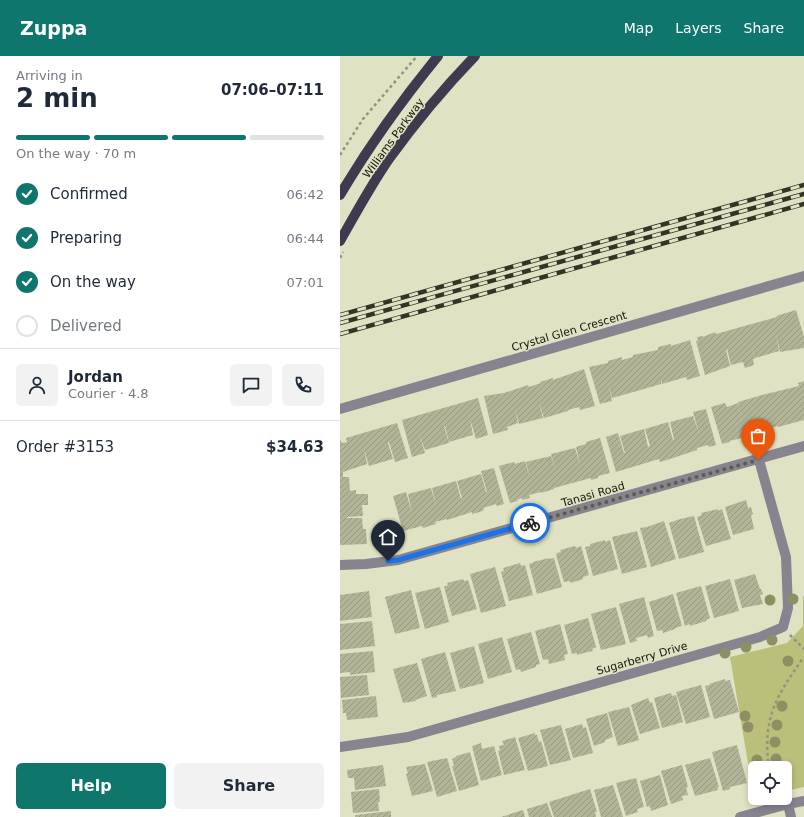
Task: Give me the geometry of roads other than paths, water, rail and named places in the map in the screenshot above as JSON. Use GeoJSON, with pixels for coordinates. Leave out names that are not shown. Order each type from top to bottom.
{"type":"FeatureCollection","features":[{"type":"Feature","properties":{"kind":"main road","name":"Williams Parkway"},"geometry":{"type":"LineString","coordinates":[[340,195],[388,120],[438,56]]}},
{"type":"Feature","properties":{"kind":"main road","name":"Williams Parkway"},"geometry":{"type":"LineString","coordinates":[[340,241],[389,160],[427,110],[457,74],[476,56]]}},
{"type":"Feature","properties":{"kind":"street","name":"Crystal Glen Crescent"},"geometry":{"type":"LineString","coordinates":[[340,409],[804,276]]}},
{"type":"Feature","properties":{"kind":"street","name":"Tanasi Road"},"geometry":{"type":"LineString","coordinates":[[340,565],[366,564],[398,560],[804,446]]}},
{"type":"Feature","properties":{"kind":"street","name":"Sugarberry Drive"},"geometry":{"type":"LineString","coordinates":[[340,747],[408,737],[760,637],[782,627],[788,608],[786,557],[758,460]]}},
{"type":"Feature","properties":{"kind":"street"},"geometry":{"type":"LineString","coordinates":[[792,803],[804,801]]}},
{"type":"Feature","properties":{"kind":"street"},"geometry":{"type":"LineString","coordinates":[[740,817],[784,805]]}},
{"type":"Feature","properties":{"kind":"street"},"geometry":{"type":"LineString","coordinates":[[788,805],[791,817]]}},
{"type":"Feature","properties":{"kind":"railway"},"geometry":{"type":"LineString","coordinates":[[340,315],[804,185]]}},
{"type":"Feature","properties":{"kind":"railway"},"geometry":{"type":"LineString","coordinates":[[340,323],[804,194]]}},
{"type":"Feature","properties":{"kind":"railway"},"geometry":{"type":"LineString","coordinates":[[340,334],[804,204]]}}]}
